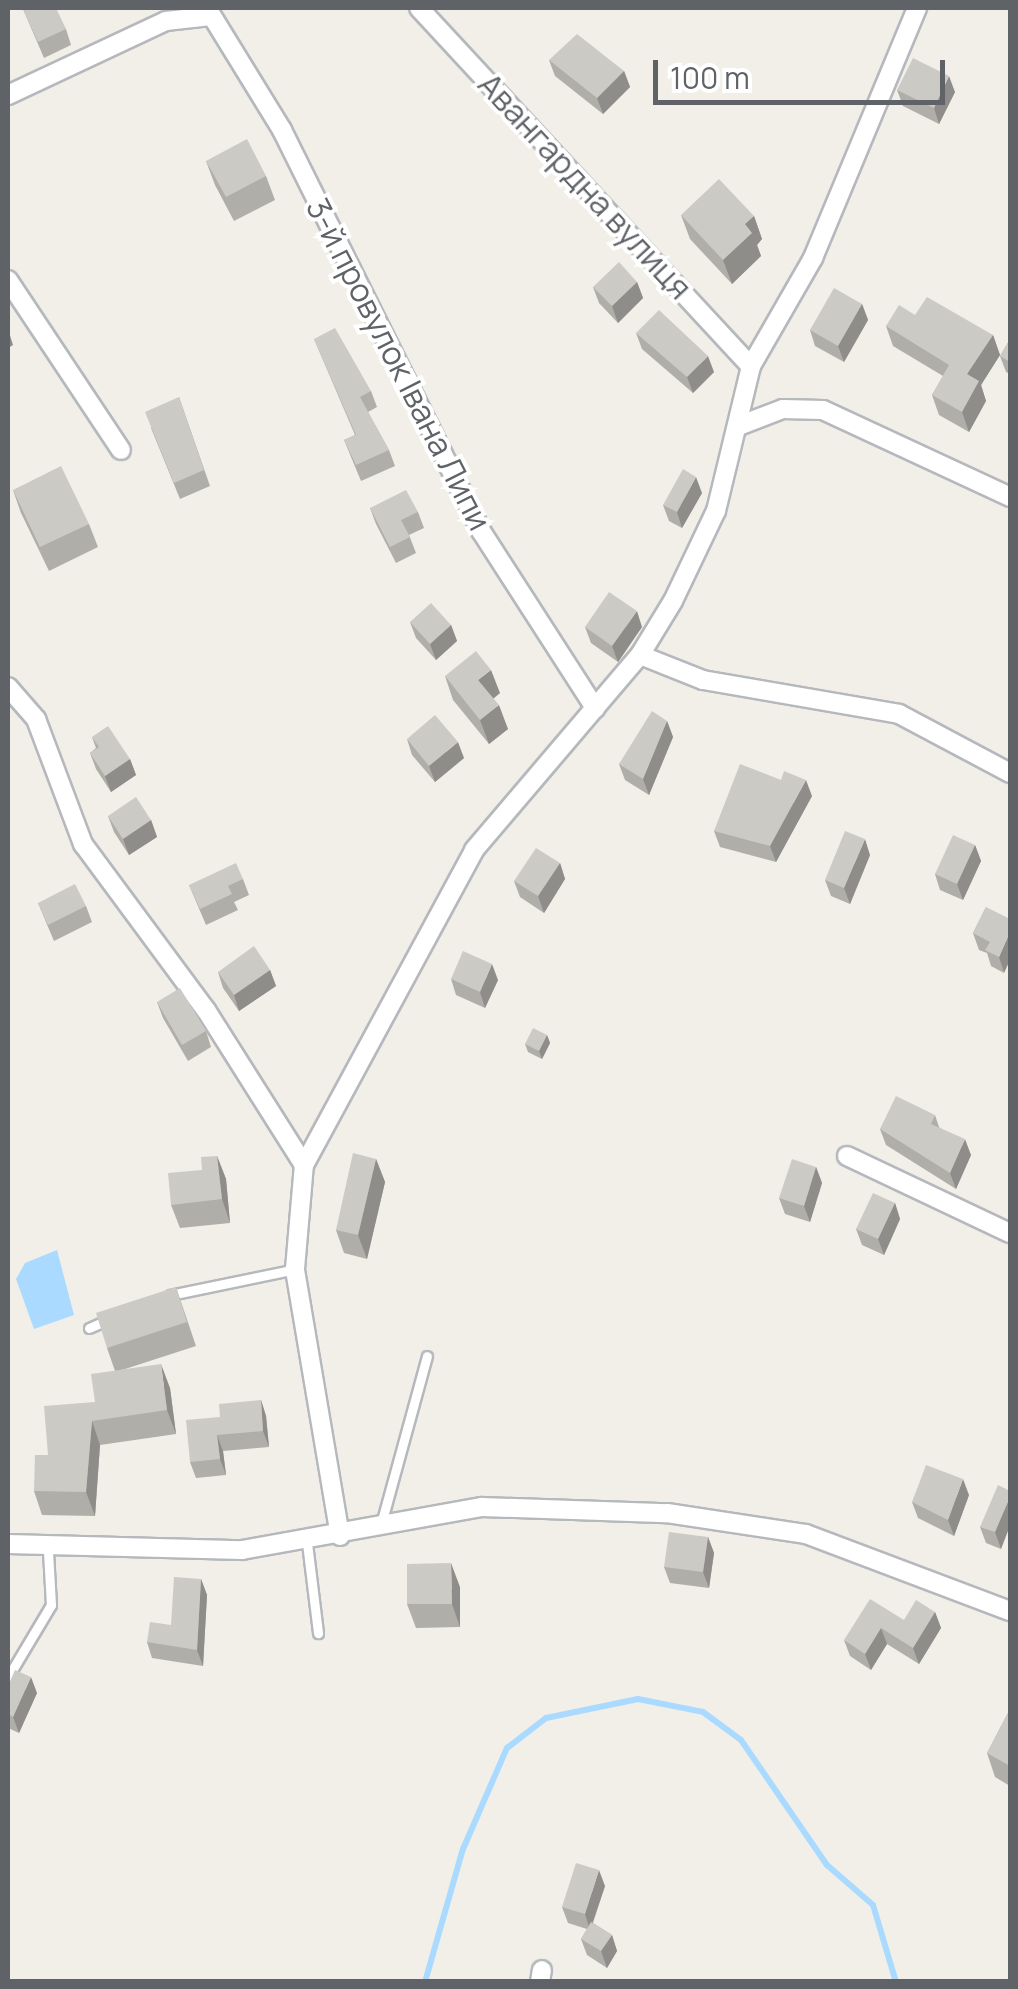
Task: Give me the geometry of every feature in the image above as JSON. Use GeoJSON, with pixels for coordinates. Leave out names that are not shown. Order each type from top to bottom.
{"type":"FeatureCollection","features":[{"type":"Feature","properties":{"kind":"street","name":"Авангардна вулиця"},"geometry":{"type":"LineString","coordinates":[[420,8],[750,366]]}},
{"type":"Feature","properties":{"kind":"street"},"geometry":{"type":"LineString","coordinates":[[340,1536],[295,1270],[304,1166],[474,850],[640,655],[698,551],[741,425],[750,366],[813,258],[917,8]]}},
{"type":"Feature","properties":{"kind":"street","name":"3-й провулок Івана Липи"},"geometry":{"type":"LineString","coordinates":[[8,95],[166,21],[209,12],[282,130],[481,531],[596,708]]}},
{"type":"Feature","properties":{"kind":"street"},"geometry":{"type":"LineString","coordinates":[[8,280],[121,450]]}},
{"type":"Feature","properties":{"kind":"street"},"geometry":{"type":"LineString","coordinates":[[741,425],[783,409],[822,410],[1010,497]]}},
{"type":"Feature","properties":{"kind":"street"},"geometry":{"type":"LineString","coordinates":[[640,655],[702,680],[899,714],[1010,772]]}},
{"type":"Feature","properties":{"kind":"street"},"geometry":{"type":"LineString","coordinates":[[8,687],[36,719],[83,844],[206,1010],[304,1166]]}},
{"type":"Feature","properties":{"kind":"street"},"geometry":{"type":"LineString","coordinates":[[847,1156],[1010,1232]]}},
{"type":"Feature","properties":{"kind":"street"},"geometry":{"type":"LineString","coordinates":[[8,1544],[48,1551],[307,1543],[515,1506],[731,1519],[846,1546],[1010,1610]]}},
{"type":"Feature","properties":{"kind":"lane"},"geometry":{"type":"LineString","coordinates":[[160,1298],[295,1270]]}},
{"type":"Feature","properties":{"kind":"lane"},"geometry":{"type":"LineString","coordinates":[[89,1328],[130,1309]]}},
{"type":"Feature","properties":{"kind":"lane"},"geometry":{"type":"LineString","coordinates":[[380,1527],[427,1356]]}},
{"type":"Feature","properties":{"kind":"lane"},"geometry":{"type":"LineString","coordinates":[[307,1543],[318,1633]]}},
{"type":"Feature","properties":{"kind":"lane"},"geometry":{"type":"LineString","coordinates":[[8,1677],[50,1605],[48,1551]]}},
{"type":"Feature","properties":{"kind":"water"},"geometry":{"type":"Polygon","coordinates":[[[57,1250],[74,1315],[34,1329],[16,1279],[25,1263],[57,1250]]]}},
{"type":"Feature","properties":{"kind":"building"},"geometry":{"type":"Polygon","coordinates":[[[56,8],[66,29],[38,42],[23,9],[56,8]]]}},
{"type":"Feature","properties":{"kind":"building"},"geometry":{"type":"Polygon","coordinates":[[[577,34],[624,71],[597,98],[549,60],[577,34]]]}},
{"type":"Feature","properties":{"kind":"building"},"geometry":{"type":"Polygon","coordinates":[[[913,58],[949,76],[934,108],[897,90],[913,58]]]}},
{"type":"Feature","properties":{"kind":"building"},"geometry":{"type":"Polygon","coordinates":[[[247,139],[266,176],[226,197],[206,161],[247,139]]]}},
{"type":"Feature","properties":{"kind":"building"},"geometry":{"type":"Polygon","coordinates":[[[719,179],[754,216],[745,224],[752,233],[723,260],[681,215],[719,179]]]}},
{"type":"Feature","properties":{"kind":"building"},"geometry":{"type":"Polygon","coordinates":[[[619,262],[637,282],[612,306],[593,287],[619,262]]]}},
{"type":"Feature","properties":{"kind":"building"},"geometry":{"type":"Polygon","coordinates":[[[834,288],[862,304],[838,346],[810,330],[834,288]]]}},
{"type":"Feature","properties":{"kind":"building"},"geometry":{"type":"Polygon","coordinates":[[[927,297],[993,335],[967,374],[979,381],[962,412],[932,395],[949,365],[886,326],[899,305],[915,315],[927,297]]]}},
{"type":"Feature","properties":{"kind":"building"},"geometry":{"type":"Polygon","coordinates":[[[659,310],[708,356],[687,377],[636,333],[659,310]]]}},
{"type":"Feature","properties":{"kind":"building"},"geometry":{"type":"Polygon","coordinates":[[[335,328],[371,391],[360,397],[389,450],[356,465],[344,440],[356,435],[314,339],[335,328]]]}},
{"type":"Feature","properties":{"kind":"building"},"geometry":{"type":"Polygon","coordinates":[[[1010,339],[1010,362],[1000,356],[1010,339]]]}},
{"type":"Feature","properties":{"kind":"building"},"geometry":{"type":"Polygon","coordinates":[[[179,397],[204,470],[174,483],[145,412],[179,397]]]}},
{"type":"Feature","properties":{"kind":"building"},"geometry":{"type":"Polygon","coordinates":[[[61,466],[89,524],[40,547],[13,490],[61,466]]]}},
{"type":"Feature","properties":{"kind":"building"},"geometry":{"type":"Polygon","coordinates":[[[683,469],[696,477],[677,512],[663,505],[683,469]]]}},
{"type":"Feature","properties":{"kind":"building"},"geometry":{"type":"Polygon","coordinates":[[[406,490],[418,512],[401,520],[410,537],[390,547],[370,508],[406,490]]]}},
{"type":"Feature","properties":{"kind":"building"},"geometry":{"type":"Polygon","coordinates":[[[609,592],[637,611],[612,646],[585,627],[609,592]]]}},
{"type":"Feature","properties":{"kind":"building"},"geometry":{"type":"Polygon","coordinates":[[[431,603],[451,625],[430,644],[410,622],[431,603]]]}},
{"type":"Feature","properties":{"kind":"building"},"geometry":{"type":"Polygon","coordinates":[[[476,651],[491,670],[478,680],[499,705],[480,720],[445,676],[476,651]]]}},
{"type":"Feature","properties":{"kind":"building"},"geometry":{"type":"Polygon","coordinates":[[[652,711],[667,721],[643,779],[619,764],[652,711]]]}},
{"type":"Feature","properties":{"kind":"building"},"geometry":{"type":"Polygon","coordinates":[[[435,715],[458,742],[429,766],[407,739],[435,715]]]}},
{"type":"Feature","properties":{"kind":"building"},"geometry":{"type":"Polygon","coordinates":[[[108,726],[130,759],[105,776],[90,753],[99,747],[92,737],[108,726]]]}},
{"type":"Feature","properties":{"kind":"building"},"geometry":{"type":"Polygon","coordinates":[[[740,764],[781,780],[784,771],[806,780],[770,846],[714,831],[740,764]]]}},
{"type":"Feature","properties":{"kind":"building"},"geometry":{"type":"Polygon","coordinates":[[[136,797],[151,820],[123,839],[108,816],[136,797]]]}},
{"type":"Feature","properties":{"kind":"building"},"geometry":{"type":"Polygon","coordinates":[[[845,831],[865,839],[844,888],[825,880],[845,831]]]}},
{"type":"Feature","properties":{"kind":"building"},"geometry":{"type":"Polygon","coordinates":[[[953,835],[975,845],[957,884],[935,874],[953,835]]]}},
{"type":"Feature","properties":{"kind":"building"},"geometry":{"type":"Polygon","coordinates":[[[536,848],[560,863],[538,896],[514,881],[536,848]]]}},
{"type":"Feature","properties":{"kind":"building"},"geometry":{"type":"Polygon","coordinates":[[[236,863],[243,879],[228,886],[232,894],[200,909],[189,885],[236,863]]]}},
{"type":"Feature","properties":{"kind":"building"},"geometry":{"type":"Polygon","coordinates":[[[75,884],[86,906],[48,925],[38,903],[75,884]]]}},
{"type":"Feature","properties":{"kind":"building"},"geometry":{"type":"Polygon","coordinates":[[[986,907],[1010,919],[1010,932],[999,957],[985,950],[990,942],[973,933],[986,907]]]}},
{"type":"Feature","properties":{"kind":"building"},"geometry":{"type":"Polygon","coordinates":[[[254,946],[270,970],[234,995],[218,972],[254,946]]]}},
{"type":"Feature","properties":{"kind":"building"},"geometry":{"type":"Polygon","coordinates":[[[463,951],[492,964],[480,992],[451,979],[463,951]]]}},
{"type":"Feature","properties":{"kind":"building"},"geometry":{"type":"Polygon","coordinates":[[[180,988],[206,1031],[182,1045],[157,1002],[180,988]]]}},
{"type":"Feature","properties":{"kind":"building"},"geometry":{"type":"Polygon","coordinates":[[[533,1028],[547,1035],[539,1051],[525,1044],[533,1028]]]}},
{"type":"Feature","properties":{"kind":"building"},"geometry":{"type":"Polygon","coordinates":[[[896,1096],[935,1115],[931,1124],[965,1139],[950,1173],[880,1129],[896,1096]]]}},
{"type":"Feature","properties":{"kind":"building"},"geometry":{"type":"Polygon","coordinates":[[[353,1153],[376,1159],[358,1235],[336,1230],[353,1153]]]}},
{"type":"Feature","properties":{"kind":"building"},"geometry":{"type":"Polygon","coordinates":[[[217,1156],[222,1199],[171,1205],[168,1173],[202,1170],[201,1157],[217,1156]]]}},
{"type":"Feature","properties":{"kind":"building"},"geometry":{"type":"Polygon","coordinates":[[[792,1159],[816,1167],[804,1206],[779,1198],[792,1159]]]}},
{"type":"Feature","properties":{"kind":"building"},"geometry":{"type":"Polygon","coordinates":[[[873,1193],[895,1203],[878,1239],[856,1229],[873,1193]]]}},
{"type":"Feature","properties":{"kind":"building"},"geometry":{"type":"Polygon","coordinates":[[[176,1287],[187,1322],[107,1348],[96,1313],[176,1287]]]}},
{"type":"Feature","properties":{"kind":"building"},"geometry":{"type":"Polygon","coordinates":[[[161,1364],[167,1410],[92,1421],[86,1492],[34,1491],[35,1455],[48,1455],[44,1406],[95,1402],[91,1374],[161,1364]]]}},
{"type":"Feature","properties":{"kind":"building"},"geometry":{"type":"Polygon","coordinates":[[[261,1400],[263,1431],[217,1435],[220,1459],[190,1462],[186,1420],[220,1417],[219,1404],[261,1400]]]}},
{"type":"Feature","properties":{"kind":"building"},"geometry":{"type":"Polygon","coordinates":[[[926,1465],[963,1479],[948,1520],[912,1502],[926,1465]]]}},
{"type":"Feature","properties":{"kind":"building"},"geometry":{"type":"Polygon","coordinates":[[[998,1485],[1010,1491],[1010,1497],[995,1532],[980,1527],[998,1485]]]}},
{"type":"Feature","properties":{"kind":"building"},"geometry":{"type":"Polygon","coordinates":[[[669,1532],[708,1537],[703,1572],[664,1567],[669,1532]]]}},
{"type":"Feature","properties":{"kind":"building"},"geometry":{"type":"Polygon","coordinates":[[[451,1563],[452,1604],[407,1604],[407,1564],[451,1563]]]}},
{"type":"Feature","properties":{"kind":"building"},"geometry":{"type":"Polygon","coordinates":[[[174,1577],[201,1579],[197,1650],[147,1642],[150,1622],[171,1625],[174,1577]]]}},
{"type":"Feature","properties":{"kind":"building"},"geometry":{"type":"Polygon","coordinates":[[[870,1599],[904,1620],[916,1600],[935,1612],[913,1648],[881,1628],[865,1654],[844,1640],[870,1599]]]}},
{"type":"Feature","properties":{"kind":"building"},"geometry":{"type":"Polygon","coordinates":[[[15,1670],[31,1677],[13,1717],[8,1714],[8,1686],[15,1670]]]}},
{"type":"Feature","properties":{"kind":"building"},"geometry":{"type":"Polygon","coordinates":[[[1010,1709],[1010,1766],[987,1753],[1010,1709]]]}},
{"type":"Feature","properties":{"kind":"building"},"geometry":{"type":"Polygon","coordinates":[[[576,1863],[599,1870],[585,1914],[562,1907],[576,1863]]]}},
{"type":"Feature","properties":{"kind":"building"},"geometry":{"type":"Polygon","coordinates":[[[591,1922],[612,1935],[601,1951],[581,1939],[591,1922]]]}},
{"type":"Feature","properties":{"kind":"waterway"},"geometry":{"type":"LineString","coordinates":[[425,1982],[463,1849],[507,1748],[546,1718],[638,1699],[703,1712],[741,1740],[827,1865],[873,1905],[896,1982]]}}]}
